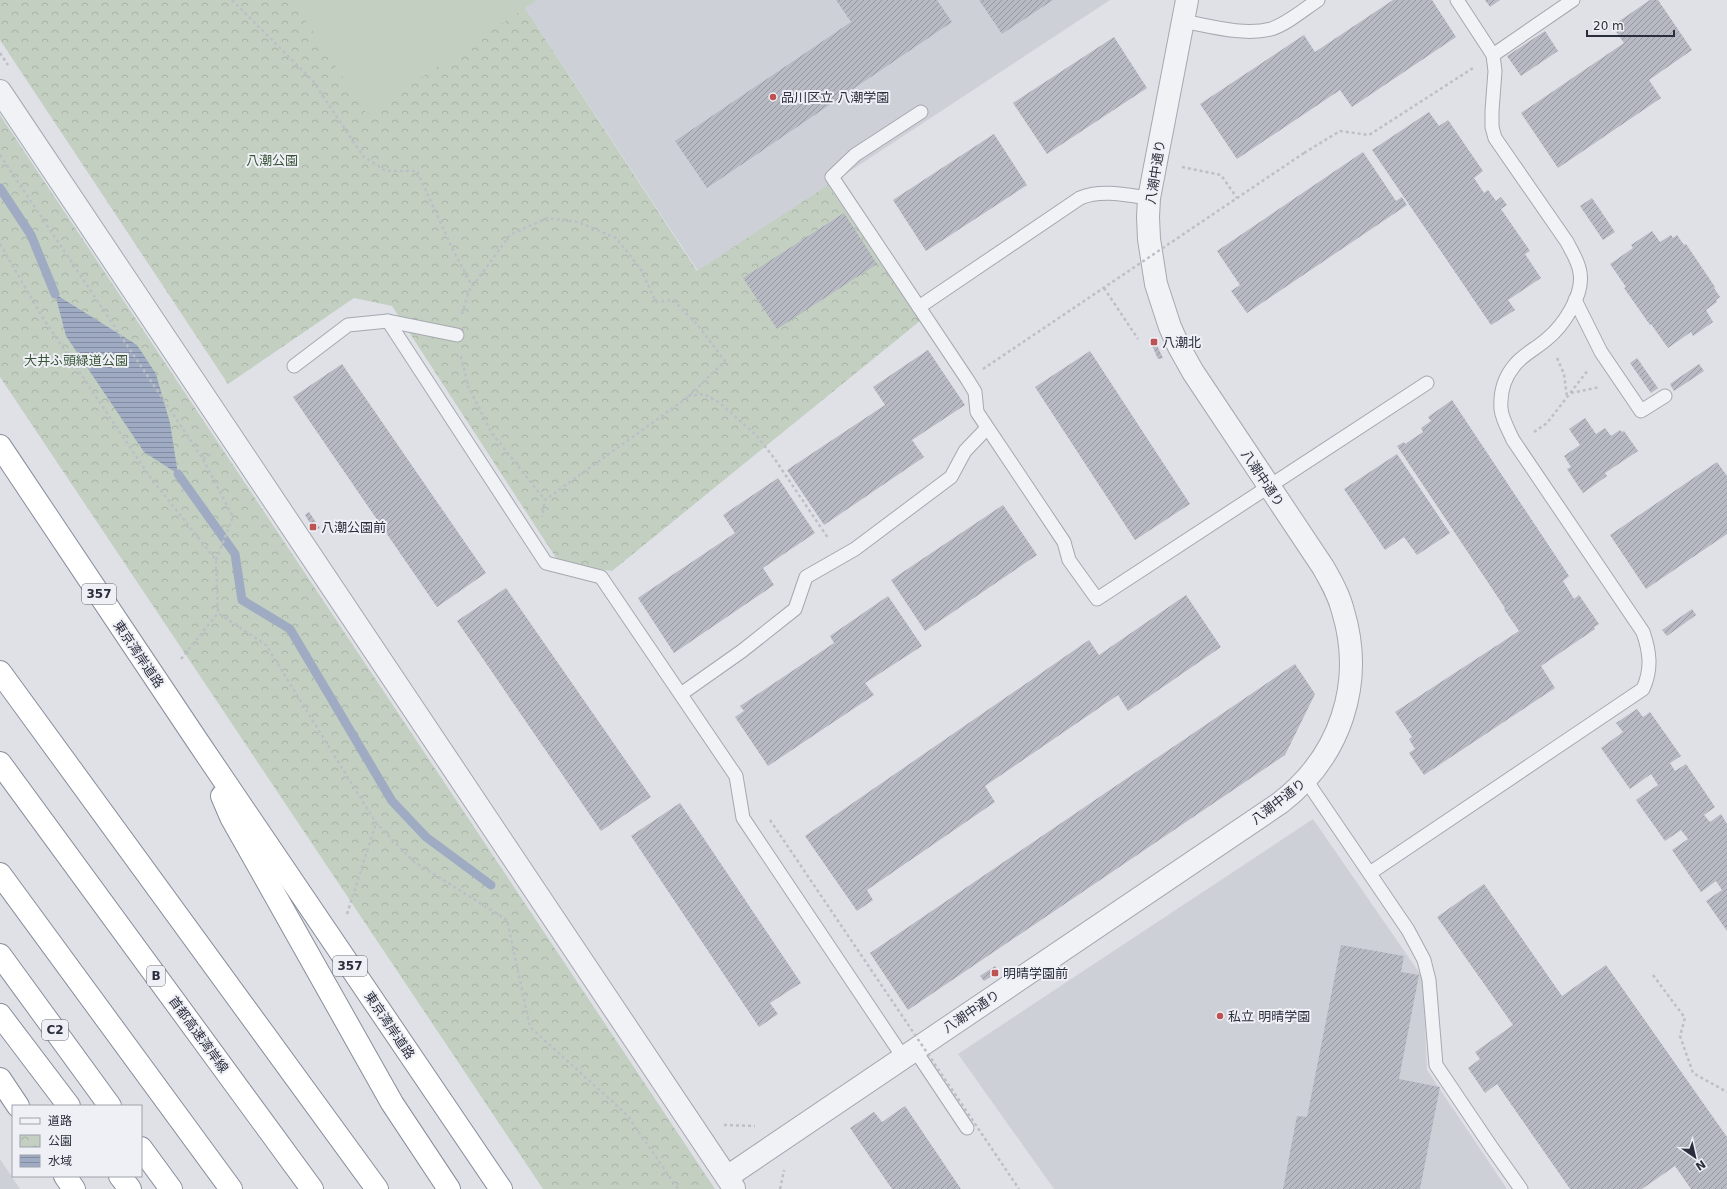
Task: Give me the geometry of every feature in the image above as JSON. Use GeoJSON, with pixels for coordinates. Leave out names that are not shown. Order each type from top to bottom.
{"type":"FeatureCollection","features":[{"type":"Feature","properties":{"kind":"highway","name":"東京湾岸道路"},"geometry":{"type":"LineString","coordinates":[[0,446],[198,742],[501,1189]]}},
{"type":"Feature","properties":{"kind":"highway"},"geometry":{"type":"LineString","coordinates":[[0,672],[377,1189]]}},
{"type":"Feature","properties":{"kind":"highway","name":"東京湾岸道路"},"geometry":{"type":"LineString","coordinates":[[198,742],[235,824],[392,1103],[449,1189]]}},
{"type":"Feature","properties":{"kind":"highway","name":"首都高速湾岸線"},"geometry":{"type":"LineString","coordinates":[[0,763],[312,1189]]}},
{"type":"Feature","properties":{"kind":"highway"},"geometry":{"type":"LineString","coordinates":[[0,874],[231,1189]]}},
{"type":"Feature","properties":{"kind":"highway","name":"C2"},"geometry":{"type":"LineString","coordinates":[[0,955],[109,1105]]}},
{"type":"Feature","properties":{"kind":"highway"},"geometry":{"type":"LineString","coordinates":[[0,1015],[68,1105]]}},
{"type":"Feature","properties":{"kind":"highway"},"geometry":{"type":"LineString","coordinates":[[0,1079],[17,1105]]}},
{"type":"Feature","properties":{"kind":"highway"},"geometry":{"type":"LineString","coordinates":[[142,1149],[170,1189]]}},
{"type":"Feature","properties":{"kind":"highway"},"geometry":{"type":"LineString","coordinates":[[66,1177],[74,1189]]}},
{"type":"Feature","properties":{"kind":"highway"},"geometry":{"type":"LineString","coordinates":[[121,1177],[130,1189]]}},
{"type":"Feature","properties":{"kind":"street","name":"八潮中通り"},"geometry":{"type":"LineString","coordinates":[[731,1183],[909,1054],[1280,802],[1306,780],[1325,752],[1342,718],[1351,684],[1351,648],[1343,610],[1330,580],[1193,372],[1170,327],[1156,284],[1149,239],[1149,198],[1184,10]]}},
{"type":"Feature","properties":{"kind":"street"},"geometry":{"type":"LineString","coordinates":[[0,90],[731,1183]]}},
{"type":"Feature","properties":{"kind":"lane"},"geometry":{"type":"LineString","coordinates":[[1184,10],[1242,31],[1256,31],[1271,28],[1289,19],[1318,0]]}},
{"type":"Feature","properties":{"kind":"lane"},"geometry":{"type":"LineString","coordinates":[[1370,873],[1642,689],[1647,679],[1650,663],[1648,646],[1643,632],[1513,440],[1501,411],[1502,392],[1514,365],[1547,340],[1560,328],[1570,312],[1575,300],[1581,274],[1575,256],[1548,213],[1495,138],[1492,128],[1495,71],[1492,55],[1457,0]]}},
{"type":"Feature","properties":{"kind":"lane"},"geometry":{"type":"LineString","coordinates":[[1492,55],[1573,0]]}},
{"type":"Feature","properties":{"kind":"lane"},"geometry":{"type":"LineString","coordinates":[[921,112],[855,154],[832,177],[975,392],[977,412],[1064,542],[1069,560],[1097,600],[1427,384]]}},
{"type":"Feature","properties":{"kind":"lane"},"geometry":{"type":"LineString","coordinates":[[919,307],[1080,198],[1089,194],[1098,193],[1149,198]]}},
{"type":"Feature","properties":{"kind":"lane"},"geometry":{"type":"LineString","coordinates":[[1575,300],[1601,352],[1641,411],[1665,396]]}},
{"type":"Feature","properties":{"kind":"lane"},"geometry":{"type":"LineString","coordinates":[[388,320],[546,563],[601,577],[736,776],[743,818],[909,1054],[967,1128]]}},
{"type":"Feature","properties":{"kind":"lane"},"geometry":{"type":"LineString","coordinates":[[294,366],[348,325],[388,320],[456,335]]}},
{"type":"Feature","properties":{"kind":"lane"},"geometry":{"type":"LineString","coordinates":[[681,694],[742,651],[795,609],[806,578],[847,553],[950,477],[965,451],[987,428]]}},
{"type":"Feature","properties":{"kind":"lane"},"geometry":{"type":"LineString","coordinates":[[1306,780],[1408,930],[1424,960],[1429,980],[1436,1065],[1521,1189]]}},
{"type":"Feature","properties":{"kind":"path"},"geometry":{"type":"LineString","coordinates":[[232,0],[313,81],[363,156],[386,171],[417,171],[452,248],[472,286]]}},
{"type":"Feature","properties":{"kind":"path"},"geometry":{"type":"LineString","coordinates":[[983,369],[1304,153],[1340,131],[1369,135],[1382,128],[1492,55]]}},
{"type":"Feature","properties":{"kind":"path"},"geometry":{"type":"LineString","coordinates":[[0,155],[203,459],[233,517],[216,560],[218,613],[181,659]]}},
{"type":"Feature","properties":{"kind":"path"},"geometry":{"type":"LineString","coordinates":[[1182,168],[1221,175],[1237,198]]}},
{"type":"Feature","properties":{"kind":"path"},"geometry":{"type":"LineString","coordinates":[[547,218],[578,222],[616,238],[640,268],[656,302],[673,300],[696,323],[725,361],[688,396],[545,500],[491,432],[468,386],[456,335],[469,291],[472,286],[510,235],[547,218]]}},
{"type":"Feature","properties":{"kind":"path"},"geometry":{"type":"LineString","coordinates":[[0,244],[43,318],[150,477],[216,560]]}},
{"type":"Feature","properties":{"kind":"path"},"geometry":{"type":"LineString","coordinates":[[1104,288],[1138,339]]}},
{"type":"Feature","properties":{"kind":"path"},"geometry":{"type":"LineString","coordinates":[[1547,340],[1564,374],[1567,387],[1567,398]]}},
{"type":"Feature","properties":{"kind":"path"},"geometry":{"type":"LineString","coordinates":[[1513,440],[1537,431],[1547,423],[1575,390],[1601,352]]}},
{"type":"Feature","properties":{"kind":"path"},"geometry":{"type":"LineString","coordinates":[[688,396],[704,394],[720,403],[757,436],[774,458],[831,543],[847,553]]}},
{"type":"Feature","properties":{"kind":"path"},"geometry":{"type":"LineString","coordinates":[[218,613],[266,645],[376,823],[413,861],[507,920],[530,1027],[627,1115],[678,1189]]}},
{"type":"Feature","properties":{"kind":"path"},"geometry":{"type":"LineString","coordinates":[[770,820],[1019,1189]]}},
{"type":"Feature","properties":{"kind":"path"},"geometry":{"type":"LineString","coordinates":[[347,914],[376,823]]}},
{"type":"Feature","properties":{"kind":"path"},"geometry":{"type":"LineString","coordinates":[[1653,975],[1685,1018],[1680,1036],[1693,1073],[1727,1092]]}},
{"type":"Feature","properties":{"kind":"shaded area","name":"品川区立 八潮学園"},"geometry":{"type":"Polygon","coordinates":[[[537,0],[1110,0],[698,271],[525,8],[537,0]]]}},
{"type":"Feature","properties":{"kind":"shaded area","name":"私立 明晴学園"},"geometry":{"type":"Polygon","coordinates":[[[1313,819],[1423,978],[1427,1070],[1507,1189],[1054,1189],[958,1054],[1313,819]]]}},
{"type":"Feature","properties":{"kind":"shaded area"},"geometry":{"type":"Polygon","coordinates":[[[0,1159],[20,1189],[0,1189],[0,1159]]]}},
{"type":"Feature","properties":{"kind":"green space","name":"八潮公園"},"geometry":{"type":"Polygon","coordinates":[[[0,0],[537,0],[525,8],[697,271],[828,185],[920,321],[612,571],[560,564],[392,306],[354,298],[228,384],[0,40],[0,0]]]}},
{"type":"Feature","properties":{"kind":"green space"},"geometry":{"type":"Polygon","coordinates":[[[292,0],[537,0],[367,114],[292,0]]]}},
{"type":"Feature","properties":{"kind":"green space","name":"大井ふ頭緑道公園"},"geometry":{"type":"Polygon","coordinates":[[[0,115],[715,1189],[543,1189],[0,377],[0,115]]]}},
{"type":"Feature","properties":{"kind":"water"},"geometry":{"type":"Polygon","coordinates":[[[55,294],[137,345],[156,374],[170,423],[178,474],[144,452],[66,336],[55,294]]]}},
{"type":"Feature","properties":{"kind":"building"},"geometry":{"type":"Polygon","coordinates":[[[836,0],[937,0],[952,22],[707,188],[675,141],[851,22],[836,0]]]}},
{"type":"Feature","properties":{"kind":"building"},"geometry":{"type":"Polygon","coordinates":[[[979,0],[1053,0],[1002,34],[979,0]]]}},
{"type":"Feature","properties":{"kind":"building"},"geometry":{"type":"Polygon","coordinates":[[[1393,0],[1432,0],[1456,37],[1352,107],[1340,90],[1237,159],[1200,104],[1304,35],[1315,52],[1393,0]]]}},
{"type":"Feature","properties":{"kind":"building"},"geometry":{"type":"Polygon","coordinates":[[[1485,0],[1500,0],[1490,7],[1485,0]]]}},
{"type":"Feature","properties":{"kind":"building"},"geometry":{"type":"Polygon","coordinates":[[[1650,0],[1658,0],[1692,50],[1649,80],[1661,98],[1558,168],[1521,113],[1624,43],[1612,26],[1650,0]]]}},
{"type":"Feature","properties":{"kind":"building"},"geometry":{"type":"Polygon","coordinates":[[[1545,31],[1558,51],[1521,76],[1507,56],[1545,31]]]}},
{"type":"Feature","properties":{"kind":"building"},"geometry":{"type":"Polygon","coordinates":[[[1114,37],[1147,88],[1047,154],[1013,103],[1114,37]]]}},
{"type":"Feature","properties":{"kind":"building"},"geometry":{"type":"Polygon","coordinates":[[[1429,112],[1439,126],[1448,120],[1483,171],[1474,178],[1484,193],[1488,190],[1496,201],[1501,197],[1507,205],[1501,209],[1530,251],[1525,254],[1541,278],[1508,300],[1515,310],[1491,325],[1372,150],[1429,112]]]}},
{"type":"Feature","properties":{"kind":"building"},"geometry":{"type":"Polygon","coordinates":[[[994,134],[1027,185],[926,251],[893,200],[994,134]]]}},
{"type":"Feature","properties":{"kind":"building"},"geometry":{"type":"Polygon","coordinates":[[[1363,152],[1396,201],[1402,197],[1407,205],[1247,313],[1231,291],[1240,285],[1217,251],[1363,152]]]}},
{"type":"Feature","properties":{"kind":"building"},"geometry":{"type":"Polygon","coordinates":[[[1592,198],[1615,232],[1603,240],[1580,206],[1592,198]]]}},
{"type":"Feature","properties":{"kind":"building"},"geometry":{"type":"Polygon","coordinates":[[[844,213],[877,264],[777,329],[743,278],[844,213]]]}},
{"type":"Feature","properties":{"kind":"building"},"geometry":{"type":"Polygon","coordinates":[[[1652,231],[1660,242],[1671,235],[1673,238],[1677,235],[1684,245],[1686,244],[1720,297],[1716,300],[1717,302],[1706,310],[1713,322],[1693,336],[1691,332],[1668,348],[1624,288],[1626,287],[1610,264],[1633,248],[1631,245],[1652,231]]]}},
{"type":"Feature","properties":{"kind":"building"},"geometry":{"type":"Polygon","coordinates":[[[1154,339],[1163,358],[1158,359],[1150,341],[1154,339]]]}},
{"type":"Feature","properties":{"kind":"building"},"geometry":{"type":"Polygon","coordinates":[[[928,350],[965,405],[912,440],[924,457],[824,525],[787,470],[885,405],[873,387],[928,350]]]}},
{"type":"Feature","properties":{"kind":"building"},"geometry":{"type":"Polygon","coordinates":[[[1090,351],[1190,504],[1135,540],[1035,387],[1090,351]]]}},
{"type":"Feature","properties":{"kind":"building"},"geometry":{"type":"Polygon","coordinates":[[[1637,358],[1658,388],[1651,393],[1630,363],[1637,358]]]}},
{"type":"Feature","properties":{"kind":"building"},"geometry":{"type":"Polygon","coordinates":[[[342,364],[486,573],[437,607],[293,397],[342,364]]]}},
{"type":"Feature","properties":{"kind":"building"},"geometry":{"type":"Polygon","coordinates":[[[1699,364],[1704,371],[1674,391],[1670,384],[1699,364]]]}},
{"type":"Feature","properties":{"kind":"building"},"geometry":{"type":"Polygon","coordinates":[[[1452,400],[1569,576],[1563,581],[1574,599],[1579,595],[1599,624],[1594,627],[1595,629],[1541,666],[1555,688],[1424,775],[1409,753],[1415,749],[1409,739],[1412,737],[1395,712],[1519,631],[1397,446],[1404,442],[1405,444],[1423,432],[1421,428],[1431,421],[1428,417],[1452,400]]]}},
{"type":"Feature","properties":{"kind":"building"},"geometry":{"type":"Polygon","coordinates":[[[1585,418],[1596,434],[1605,428],[1611,436],[1620,430],[1622,432],[1624,431],[1638,451],[1605,473],[1607,476],[1583,493],[1567,469],[1571,467],[1564,456],[1580,445],[1569,429],[1585,418]]]}},
{"type":"Feature","properties":{"kind":"building"},"geometry":{"type":"Polygon","coordinates":[[[1397,454],[1450,533],[1417,555],[1404,537],[1385,550],[1344,489],[1397,454]]]}},
{"type":"Feature","properties":{"kind":"building"},"geometry":{"type":"Polygon","coordinates":[[[1717,462],[1727,476],[1727,534],[1646,589],[1610,535],[1717,462]]]}},
{"type":"Feature","properties":{"kind":"building"},"geometry":{"type":"Polygon","coordinates":[[[778,478],[815,533],[763,568],[774,585],[674,653],[638,598],[735,533],[723,515],[778,478]]]}},
{"type":"Feature","properties":{"kind":"building"},"geometry":{"type":"Polygon","coordinates":[[[1003,505],[1037,555],[925,631],[891,580],[1003,505]]]}},
{"type":"Feature","properties":{"kind":"building"},"geometry":{"type":"Polygon","coordinates":[[[309,512],[320,528],[315,531],[305,515],[309,512]]]}},
{"type":"Feature","properties":{"kind":"building"},"geometry":{"type":"Polygon","coordinates":[[[506,588],[651,797],[601,831],[457,621],[506,588]]]}},
{"type":"Feature","properties":{"kind":"building"},"geometry":{"type":"Polygon","coordinates":[[[1186,595],[1221,647],[1128,711],[1118,695],[985,786],[995,802],[867,890],[873,900],[857,911],[805,836],[1089,640],[1099,655],[1186,595]]]}},
{"type":"Feature","properties":{"kind":"building"},"geometry":{"type":"Polygon","coordinates":[[[888,596],[922,646],[865,683],[874,695],[768,766],[735,717],[744,711],[740,706],[834,643],[830,636],[888,596]]]}},
{"type":"Feature","properties":{"kind":"building"},"geometry":{"type":"Polygon","coordinates":[[[1692,609],[1696,615],[1667,636],[1662,630],[1692,609]]]}},
{"type":"Feature","properties":{"kind":"building"},"geometry":{"type":"Polygon","coordinates":[[[1295,664],[1315,694],[1285,755],[908,1010],[870,953],[1295,664]]]}},
{"type":"Feature","properties":{"kind":"building"},"geometry":{"type":"Polygon","coordinates":[[[1637,709],[1643,717],[1650,712],[1681,756],[1670,763],[1675,771],[1686,764],[1715,807],[1704,815],[1710,822],[1721,814],[1727,824],[1727,931],[1706,901],[1722,890],[1716,881],[1701,892],[1672,850],[1688,839],[1681,830],[1665,841],[1636,800],[1658,785],[1651,774],[1630,789],[1601,748],[1623,732],[1616,723],[1637,709]]]}},
{"type":"Feature","properties":{"kind":"building"},"geometry":{"type":"Polygon","coordinates":[[[680,803],[801,983],[770,1003],[778,1014],[759,1027],[631,836],[680,803]]]}},
{"type":"Feature","properties":{"kind":"building"},"geometry":{"type":"Polygon","coordinates":[[[1484,884],[1562,996],[1606,965],[1727,1137],[1727,1189],[1691,1189],[1675,1166],[1642,1189],[1570,1189],[1497,1084],[1485,1093],[1468,1068],[1480,1059],[1475,1052],[1513,1025],[1437,917],[1484,884]]]}},
{"type":"Feature","properties":{"kind":"building"},"geometry":{"type":"Polygon","coordinates":[[[1341,945],[1404,956],[1401,972],[1419,975],[1399,1079],[1440,1087],[1420,1189],[1283,1189],[1297,1116],[1307,1117],[1341,945]]]}},
{"type":"Feature","properties":{"kind":"building"},"geometry":{"type":"Polygon","coordinates":[[[995,966],[999,972],[984,981],[980,976],[995,966]]]}},
{"type":"Feature","properties":{"kind":"building"},"geometry":{"type":"Polygon","coordinates":[[[905,1106],[961,1189],[892,1189],[850,1128],[874,1112],[882,1122],[905,1106]]]}},
{"type":"Feature","properties":{"kind":"waterway"},"geometry":{"type":"LineString","coordinates":[[0,188],[31,235],[55,294]]}},
{"type":"Feature","properties":{"kind":"waterway"},"geometry":{"type":"LineString","coordinates":[[178,474],[235,554],[242,600],[290,629],[392,801],[426,837],[491,885]]}},
{"type":"Feature","properties":{"kind":"place","name":"品川区立 八潮学園"},"geometry":{"type":"Point","coordinates":[773,97]}},
{"type":"Feature","properties":{"kind":"place","name":"八潮北"},"geometry":{"type":"Point","coordinates":[1154,342]}},
{"type":"Feature","properties":{"kind":"place","name":"八潮公園前"},"geometry":{"type":"Point","coordinates":[313,527]}},
{"type":"Feature","properties":{"kind":"place","name":"明晴学園前"},"geometry":{"type":"Point","coordinates":[995,973]}},
{"type":"Feature","properties":{"kind":"place","name":"私立 明晴学園"},"geometry":{"type":"Point","coordinates":[1220,1016]}}]}
